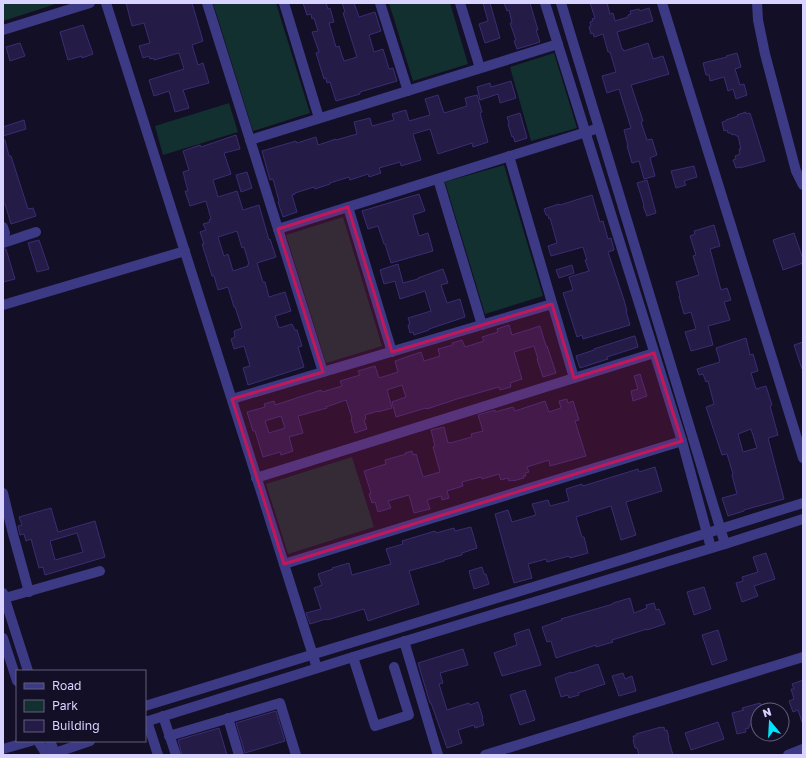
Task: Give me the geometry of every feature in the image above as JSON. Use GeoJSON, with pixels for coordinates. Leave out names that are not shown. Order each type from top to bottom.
{"type":"FeatureCollection","features":[{"type":"Feature","properties":{"kind":"street"},"geometry":{"type":"LineString","coordinates":[[3,30],[90,3]]}},
{"type":"Feature","properties":{"kind":"street"},"geometry":{"type":"LineString","coordinates":[[106,3],[317,668]]}},
{"type":"Feature","properties":{"kind":"street"},"geometry":{"type":"LineString","coordinates":[[208,3],[323,372]]}},
{"type":"Feature","properties":{"kind":"street"},"geometry":{"type":"LineString","coordinates":[[284,3],[319,118]]}},
{"type":"Feature","properties":{"kind":"street"},"geometry":{"type":"LineString","coordinates":[[380,3],[408,90]]}},
{"type":"Feature","properties":{"kind":"street"},"geometry":{"type":"LineString","coordinates":[[460,3],[480,68]]}},
{"type":"Feature","properties":{"kind":"street"},"geometry":{"type":"LineString","coordinates":[[545,3],[682,441],[711,548]]}},
{"type":"Feature","properties":{"kind":"street"},"geometry":{"type":"LineString","coordinates":[[561,3],[725,544]]}},
{"type":"Feature","properties":{"kind":"street"},"geometry":{"type":"LineString","coordinates":[[662,3],[803,458]]}},
{"type":"Feature","properties":{"kind":"street"},"geometry":{"type":"LineString","coordinates":[[757,3],[758,20],[765,54],[796,171],[803,185]]}},
{"type":"Feature","properties":{"kind":"street"},"geometry":{"type":"LineString","coordinates":[[250,140],[558,44]]}},
{"type":"Feature","properties":{"kind":"street"},"geometry":{"type":"LineString","coordinates":[[278,229],[600,128]]}},
{"type":"Feature","properties":{"kind":"street"},"geometry":{"type":"LineString","coordinates":[[508,156],[574,378]]}},
{"type":"Feature","properties":{"kind":"street"},"geometry":{"type":"LineString","coordinates":[[438,179],[482,324]]}},
{"type":"Feature","properties":{"kind":"street"},"geometry":{"type":"LineString","coordinates":[[348,207],[392,352]]}},
{"type":"Feature","properties":{"kind":"street"},"geometry":{"type":"LineString","coordinates":[[3,226],[6,233],[3,236]]}},
{"type":"Feature","properties":{"kind":"street"},"geometry":{"type":"LineString","coordinates":[[3,243],[36,232]]}},
{"type":"Feature","properties":{"kind":"street"},"geometry":{"type":"LineString","coordinates":[[3,305],[185,251]]}},
{"type":"Feature","properties":{"kind":"street"},"geometry":{"type":"LineString","coordinates":[[232,399],[552,304]]}},
{"type":"Feature","properties":{"kind":"street"},"geometry":{"type":"LineString","coordinates":[[256,478],[654,352]]}},
{"type":"Feature","properties":{"kind":"street"},"geometry":{"type":"LineString","coordinates":[[284,564],[682,441]]}},
{"type":"Feature","properties":{"kind":"street"},"geometry":{"type":"LineString","coordinates":[[3,493],[29,592]]}},
{"type":"Feature","properties":{"kind":"street"},"geometry":{"type":"LineString","coordinates":[[146,706],[803,503]]}},
{"type":"Feature","properties":{"kind":"street"},"geometry":{"type":"LineString","coordinates":[[158,755],[146,722],[404,641],[803,519]]}},
{"type":"Feature","properties":{"kind":"street"},"geometry":{"type":"LineString","coordinates":[[28,670],[4,596],[29,592],[100,572]]}},
{"type":"Feature","properties":{"kind":"street"},"geometry":{"type":"LineString","coordinates":[[3,638],[16,678]]}},
{"type":"Feature","properties":{"kind":"street"},"geometry":{"type":"LineString","coordinates":[[404,641],[438,755]]}},
{"type":"Feature","properties":{"kind":"street"},"geometry":{"type":"LineString","coordinates":[[353,657],[375,726],[409,715],[394,667]]}},
{"type":"Feature","properties":{"kind":"street"},"geometry":{"type":"LineString","coordinates":[[485,755],[803,657]]}},
{"type":"Feature","properties":{"kind":"street"},"geometry":{"type":"LineString","coordinates":[[169,736],[280,703],[296,755]]}},
{"type":"Feature","properties":{"kind":"street"},"geometry":{"type":"LineString","coordinates":[[163,716],[176,755]]}},
{"type":"Feature","properties":{"kind":"street"},"geometry":{"type":"LineString","coordinates":[[228,718],[239,755]]}},
{"type":"Feature","properties":{"kind":"street"},"geometry":{"type":"LineString","coordinates":[[3,749],[28,742]]}},
{"type":"Feature","properties":{"kind":"street"},"geometry":{"type":"LineString","coordinates":[[39,742],[50,754]]}},
{"type":"Feature","properties":{"kind":"street"},"geometry":{"type":"LineString","coordinates":[[50,742],[50,754]]}},
{"type":"Feature","properties":{"kind":"street"},"geometry":{"type":"LineString","coordinates":[[50,754],[87,742]]}},
{"type":"Feature","properties":{"kind":"street"},"geometry":{"type":"LineString","coordinates":[[788,755],[803,749]]}},
{"type":"Feature","properties":{"kind":"highlighted area"},"geometry":{"type":"Polygon","coordinates":[[[348,207],[392,352],[552,304],[574,378],[654,353],[682,441],[284,564],[232,399],[323,372],[278,229],[348,207]]]}},
{"type":"Feature","properties":{"kind":"green space"},"geometry":{"type":"Polygon","coordinates":[[[3,3],[59,3],[3,21],[3,3]]]}},
{"type":"Feature","properties":{"kind":"green space"},"geometry":{"type":"Polygon","coordinates":[[[213,3],[276,3],[310,113],[253,131],[213,3]]]}},
{"type":"Feature","properties":{"kind":"green space"},"geometry":{"type":"Polygon","coordinates":[[[389,3],[450,3],[468,64],[413,81],[389,3]]]}},
{"type":"Feature","properties":{"kind":"green space"},"geometry":{"type":"Polygon","coordinates":[[[554,53],[577,128],[531,141],[510,67],[554,53]]]}},
{"type":"Feature","properties":{"kind":"green space"},"geometry":{"type":"Polygon","coordinates":[[[229,103],[238,132],[163,155],[155,126],[229,103]]]}},
{"type":"Feature","properties":{"kind":"green space"},"geometry":{"type":"Polygon","coordinates":[[[504,165],[543,296],[485,314],[445,182],[504,165]]]}},
{"type":"Feature","properties":{"kind":"green space"},"geometry":{"type":"Polygon","coordinates":[[[343,217],[382,346],[326,363],[286,235],[343,217]]]}},
{"type":"Feature","properties":{"kind":"green space"},"geometry":{"type":"Polygon","coordinates":[[[352,457],[374,527],[288,554],[266,484],[352,457]]]}},
{"type":"Feature","properties":{"kind":"building"},"geometry":{"type":"Polygon","coordinates":[[[126,3],[192,3],[203,41],[192,45],[198,65],[203,63],[209,83],[183,90],[189,108],[175,112],[169,91],[154,96],[149,80],[184,69],[179,53],[154,60],[153,58],[150,59],[149,56],[143,58],[139,46],[150,43],[144,23],[132,26],[126,3]]]}},
{"type":"Feature","properties":{"kind":"building"},"geometry":{"type":"Polygon","coordinates":[[[303,3],[326,3],[328,9],[330,8],[334,22],[329,23],[336,47],[339,46],[344,61],[357,57],[343,13],[345,12],[342,3],[354,3],[359,17],[375,12],[381,31],[369,35],[374,52],[383,49],[389,69],[393,68],[397,81],[336,101],[330,82],[327,83],[326,78],[324,79],[316,53],[319,52],[312,32],[318,31],[314,18],[312,19],[311,14],[307,15],[303,3]]]}},
{"type":"Feature","properties":{"kind":"building"},"geometry":{"type":"Polygon","coordinates":[[[483,3],[490,3],[500,38],[485,43],[479,24],[488,21],[483,3]]]}},
{"type":"Feature","properties":{"kind":"building"},"geometry":{"type":"Polygon","coordinates":[[[504,3],[530,3],[540,42],[517,49],[514,41],[516,40],[510,23],[512,23],[509,10],[507,11],[504,3]]]}},
{"type":"Feature","properties":{"kind":"building"},"geometry":{"type":"Polygon","coordinates":[[[590,3],[607,3],[610,14],[613,13],[615,21],[628,17],[628,15],[631,14],[630,11],[639,9],[640,11],[649,8],[653,21],[617,32],[624,51],[648,43],[653,59],[663,56],[669,74],[631,85],[643,121],[641,122],[647,140],[652,139],[657,155],[650,158],[655,176],[644,179],[639,161],[632,163],[624,130],[631,128],[619,89],[607,93],[602,76],[616,72],[603,34],[594,37],[593,33],[591,34],[589,27],[591,26],[590,22],[595,18],[590,3]]]}},
{"type":"Feature","properties":{"kind":"building"},"geometry":{"type":"Polygon","coordinates":[[[83,25],[93,54],[82,58],[82,56],[68,60],[60,32],[83,25]]]}},
{"type":"Feature","properties":{"kind":"building"},"geometry":{"type":"Polygon","coordinates":[[[20,43],[25,56],[10,61],[6,47],[20,43]]]}},
{"type":"Feature","properties":{"kind":"building"},"geometry":{"type":"Polygon","coordinates":[[[737,53],[741,67],[735,69],[740,85],[744,84],[747,95],[736,99],[733,89],[728,91],[724,77],[710,81],[709,75],[706,75],[703,63],[737,53]]]}},
{"type":"Feature","properties":{"kind":"building"},"geometry":{"type":"Polygon","coordinates":[[[511,81],[516,98],[500,103],[498,94],[480,100],[477,87],[490,83],[491,87],[511,81]]]}},
{"type":"Feature","properties":{"kind":"building"},"geometry":{"type":"Polygon","coordinates":[[[438,95],[444,113],[467,106],[465,98],[477,95],[488,142],[473,147],[472,143],[438,154],[430,129],[413,134],[421,160],[401,166],[400,162],[379,168],[381,173],[369,177],[368,174],[350,180],[349,177],[315,189],[314,187],[295,193],[292,195],[297,212],[283,217],[273,179],[270,180],[262,151],[316,137],[318,145],[336,140],[357,134],[354,122],[370,118],[372,126],[394,120],[392,114],[406,110],[409,121],[430,115],[425,99],[438,95]]]}},
{"type":"Feature","properties":{"kind":"building"},"geometry":{"type":"Polygon","coordinates":[[[746,112],[746,114],[750,113],[765,161],[736,168],[733,160],[736,159],[735,156],[740,154],[739,149],[741,149],[738,136],[728,133],[727,130],[724,131],[722,122],[746,112]]]}},
{"type":"Feature","properties":{"kind":"building"},"geometry":{"type":"Polygon","coordinates":[[[520,113],[527,138],[515,142],[513,136],[512,137],[507,117],[520,113]]]}},
{"type":"Feature","properties":{"kind":"building"},"geometry":{"type":"Polygon","coordinates":[[[24,120],[26,129],[3,136],[3,127],[24,120]]]}},
{"type":"Feature","properties":{"kind":"building"},"geometry":{"type":"Polygon","coordinates":[[[236,135],[240,149],[224,153],[231,174],[213,180],[218,197],[237,191],[243,210],[259,205],[269,240],[270,239],[276,257],[257,263],[263,282],[265,282],[269,297],[285,292],[291,311],[275,316],[279,328],[292,324],[295,330],[297,330],[302,346],[298,347],[304,367],[248,385],[243,368],[250,366],[244,346],[234,349],[231,339],[235,337],[234,331],[242,328],[228,287],[218,290],[202,244],[204,244],[200,232],[206,230],[203,224],[210,222],[209,220],[211,219],[206,201],[190,206],[185,191],[188,191],[183,172],[189,170],[183,151],[200,145],[201,147],[236,135]],[[237,231],[218,237],[224,256],[228,254],[233,271],[248,266],[249,264],[244,247],[242,248],[237,231]]]}},
{"type":"Feature","properties":{"kind":"building"},"geometry":{"type":"Polygon","coordinates":[[[3,140],[5,140],[9,156],[11,156],[28,209],[33,208],[36,216],[11,224],[5,204],[3,204],[3,140]]]}},
{"type":"Feature","properties":{"kind":"building"},"geometry":{"type":"Polygon","coordinates":[[[694,166],[697,177],[684,181],[686,185],[676,188],[671,171],[694,166]]]}},
{"type":"Feature","properties":{"kind":"building"},"geometry":{"type":"Polygon","coordinates":[[[247,172],[252,188],[241,192],[236,175],[247,172]]]}},
{"type":"Feature","properties":{"kind":"building"},"geometry":{"type":"Polygon","coordinates":[[[647,180],[656,213],[647,216],[637,183],[647,180]]]}},
{"type":"Feature","properties":{"kind":"building"},"geometry":{"type":"Polygon","coordinates":[[[419,194],[425,211],[413,215],[419,236],[428,233],[433,251],[391,263],[378,226],[368,229],[362,211],[419,194]]]}},
{"type":"Feature","properties":{"kind":"building"},"geometry":{"type":"Polygon","coordinates":[[[592,195],[600,222],[603,221],[608,239],[611,238],[614,250],[608,252],[624,300],[630,325],[583,339],[582,335],[577,337],[563,293],[573,290],[569,277],[589,271],[585,260],[587,260],[583,247],[551,256],[548,246],[557,243],[550,218],[549,219],[548,215],[546,215],[544,209],[592,195]]]}},
{"type":"Feature","properties":{"kind":"building"},"geometry":{"type":"Polygon","coordinates":[[[714,225],[720,246],[710,249],[721,290],[727,288],[731,300],[724,302],[730,320],[708,326],[713,345],[691,351],[685,332],[696,329],[691,312],[684,314],[676,282],[699,275],[693,256],[696,255],[690,236],[695,234],[694,231],[714,225]]]}},
{"type":"Feature","properties":{"kind":"building"},"geometry":{"type":"Polygon","coordinates":[[[794,233],[803,263],[783,270],[773,240],[794,233]]]}},
{"type":"Feature","properties":{"kind":"building"},"geometry":{"type":"Polygon","coordinates":[[[39,240],[49,269],[37,272],[28,243],[39,240]]]}},
{"type":"Feature","properties":{"kind":"building"},"geometry":{"type":"Polygon","coordinates":[[[3,249],[6,249],[15,279],[3,282],[3,249]]]}},
{"type":"Feature","properties":{"kind":"building"},"geometry":{"type":"Polygon","coordinates":[[[398,264],[403,283],[443,269],[448,283],[441,285],[447,303],[460,299],[465,317],[414,335],[413,332],[410,333],[408,318],[431,311],[425,291],[400,299],[395,281],[384,284],[380,270],[398,264]]]}},
{"type":"Feature","properties":{"kind":"building"},"geometry":{"type":"Polygon","coordinates":[[[572,265],[574,273],[559,278],[556,270],[572,265]]]}},
{"type":"Feature","properties":{"kind":"building"},"geometry":{"type":"Polygon","coordinates":[[[509,325],[512,335],[540,326],[556,373],[543,377],[534,346],[514,352],[522,379],[510,383],[511,387],[500,390],[499,387],[396,417],[392,402],[406,397],[402,385],[387,390],[392,408],[365,415],[366,419],[364,420],[367,429],[355,433],[346,400],[326,407],[327,408],[298,416],[303,433],[289,437],[293,451],[281,455],[280,452],[263,457],[247,412],[265,407],[264,404],[274,401],[275,405],[321,390],[322,392],[342,386],[340,381],[360,375],[358,371],[375,366],[379,378],[398,372],[395,361],[421,352],[424,361],[440,356],[438,349],[453,345],[452,343],[462,340],[465,347],[484,341],[482,337],[498,332],[497,329],[509,325]],[[281,416],[265,421],[269,433],[285,428],[281,416]]]}},
{"type":"Feature","properties":{"kind":"building"},"geometry":{"type":"Polygon","coordinates":[[[634,336],[638,347],[580,368],[576,356],[634,336]]]}},
{"type":"Feature","properties":{"kind":"building"},"geometry":{"type":"Polygon","coordinates":[[[746,338],[750,355],[753,354],[758,371],[751,373],[756,389],[766,386],[772,405],[770,406],[778,435],[768,438],[784,499],[728,516],[722,498],[737,494],[733,474],[727,454],[722,455],[706,407],[714,404],[708,381],[706,382],[703,374],[699,375],[697,369],[720,362],[716,348],[746,338]],[[751,429],[738,434],[743,452],[757,448],[751,429]]]}},
{"type":"Feature","properties":{"kind":"building"},"geometry":{"type":"Polygon","coordinates":[[[803,342],[803,369],[802,369],[794,345],[803,342]]]}},
{"type":"Feature","properties":{"kind":"building"},"geometry":{"type":"Polygon","coordinates":[[[640,374],[647,396],[633,401],[631,391],[638,389],[634,376],[640,374]]]}},
{"type":"Feature","properties":{"kind":"building"},"geometry":{"type":"Polygon","coordinates":[[[567,399],[568,403],[573,401],[579,420],[575,421],[586,456],[550,466],[549,460],[527,467],[529,472],[525,473],[526,476],[523,476],[524,478],[513,481],[509,481],[508,478],[501,480],[499,474],[482,479],[481,477],[462,482],[463,486],[447,491],[449,498],[442,500],[441,496],[427,500],[430,509],[414,513],[409,495],[388,501],[391,508],[378,512],[375,502],[372,503],[369,494],[371,493],[364,471],[386,464],[385,460],[412,451],[413,455],[416,454],[423,477],[440,472],[433,447],[435,446],[431,430],[444,427],[448,443],[450,443],[472,437],[471,434],[483,431],[478,415],[513,407],[515,411],[545,401],[549,412],[561,408],[559,401],[567,399]]]}},
{"type":"Feature","properties":{"kind":"building"},"geometry":{"type":"Polygon","coordinates":[[[655,467],[662,491],[626,502],[636,535],[621,540],[611,506],[576,517],[582,537],[584,537],[588,553],[547,562],[546,559],[528,564],[532,578],[514,583],[495,514],[508,510],[512,522],[536,515],[532,504],[548,500],[550,506],[569,501],[566,489],[582,484],[583,486],[638,469],[639,472],[655,467]]]}},
{"type":"Feature","properties":{"kind":"building"},"geometry":{"type":"Polygon","coordinates":[[[51,508],[58,532],[95,521],[105,557],[45,575],[43,567],[39,568],[31,539],[26,541],[24,534],[20,535],[18,526],[22,525],[19,517],[51,508]],[[77,533],[50,541],[55,560],[83,552],[77,533]]]}},
{"type":"Feature","properties":{"kind":"building"},"geometry":{"type":"Polygon","coordinates":[[[471,527],[477,548],[462,553],[462,555],[409,571],[419,604],[368,621],[364,609],[310,624],[306,613],[321,609],[314,588],[322,585],[318,574],[349,563],[352,575],[391,564],[386,549],[403,544],[402,541],[435,531],[436,533],[454,528],[455,531],[471,527]]]}},
{"type":"Feature","properties":{"kind":"building"},"geometry":{"type":"Polygon","coordinates":[[[766,553],[775,579],[754,586],[758,596],[742,602],[736,583],[743,581],[742,577],[758,572],[753,557],[766,553]]]}},
{"type":"Feature","properties":{"kind":"building"},"geometry":{"type":"Polygon","coordinates":[[[482,567],[489,584],[474,589],[469,571],[482,567]]]}},
{"type":"Feature","properties":{"kind":"building"},"geometry":{"type":"Polygon","coordinates":[[[704,587],[711,609],[694,615],[687,592],[704,587]]]}},
{"type":"Feature","properties":{"kind":"building"},"geometry":{"type":"Polygon","coordinates":[[[630,598],[634,613],[647,608],[646,605],[654,603],[656,610],[659,609],[665,624],[612,640],[613,642],[596,647],[596,645],[556,658],[551,641],[547,642],[542,627],[562,620],[561,619],[630,598]]]}},
{"type":"Feature","properties":{"kind":"building"},"geometry":{"type":"Polygon","coordinates":[[[529,629],[541,665],[502,676],[494,653],[517,645],[514,634],[529,629]]]}},
{"type":"Feature","properties":{"kind":"building"},"geometry":{"type":"Polygon","coordinates":[[[718,630],[727,660],[712,665],[702,635],[718,630]]]}},
{"type":"Feature","properties":{"kind":"building"},"geometry":{"type":"Polygon","coordinates":[[[463,649],[468,665],[440,673],[443,683],[439,684],[447,710],[469,703],[470,705],[478,702],[484,725],[475,728],[474,725],[458,730],[462,743],[447,748],[430,703],[418,663],[463,649]]]}},
{"type":"Feature","properties":{"kind":"building"},"geometry":{"type":"Polygon","coordinates":[[[598,664],[605,684],[578,693],[579,695],[569,698],[568,695],[561,697],[555,678],[598,664]]]}},
{"type":"Feature","properties":{"kind":"building"},"geometry":{"type":"Polygon","coordinates":[[[623,673],[625,679],[632,676],[636,691],[619,696],[612,676],[623,673]]]}},
{"type":"Feature","properties":{"kind":"building"},"geometry":{"type":"Polygon","coordinates":[[[803,680],[803,722],[798,710],[793,712],[789,701],[794,699],[791,689],[794,689],[792,684],[803,680]]]}},
{"type":"Feature","properties":{"kind":"building"},"geometry":{"type":"Polygon","coordinates":[[[525,690],[535,720],[520,725],[510,695],[525,690]]]}},
{"type":"Feature","properties":{"kind":"building"},"geometry":{"type":"Polygon","coordinates":[[[750,706],[750,725],[749,728],[745,729],[746,732],[737,734],[732,713],[744,710],[742,708],[750,706]]]}},
{"type":"Feature","properties":{"kind":"building"},"geometry":{"type":"Polygon","coordinates":[[[276,711],[285,741],[245,753],[236,723],[276,711]]]}},
{"type":"Feature","properties":{"kind":"building"},"geometry":{"type":"Polygon","coordinates":[[[718,722],[724,739],[691,750],[685,733],[718,722]]]}},
{"type":"Feature","properties":{"kind":"building"},"geometry":{"type":"Polygon","coordinates":[[[664,727],[665,731],[667,730],[673,755],[639,755],[637,748],[635,748],[633,736],[664,727]]]}},
{"type":"Feature","properties":{"kind":"building"},"geometry":{"type":"Polygon","coordinates":[[[219,728],[227,755],[182,755],[178,740],[219,728]]]}}]}
